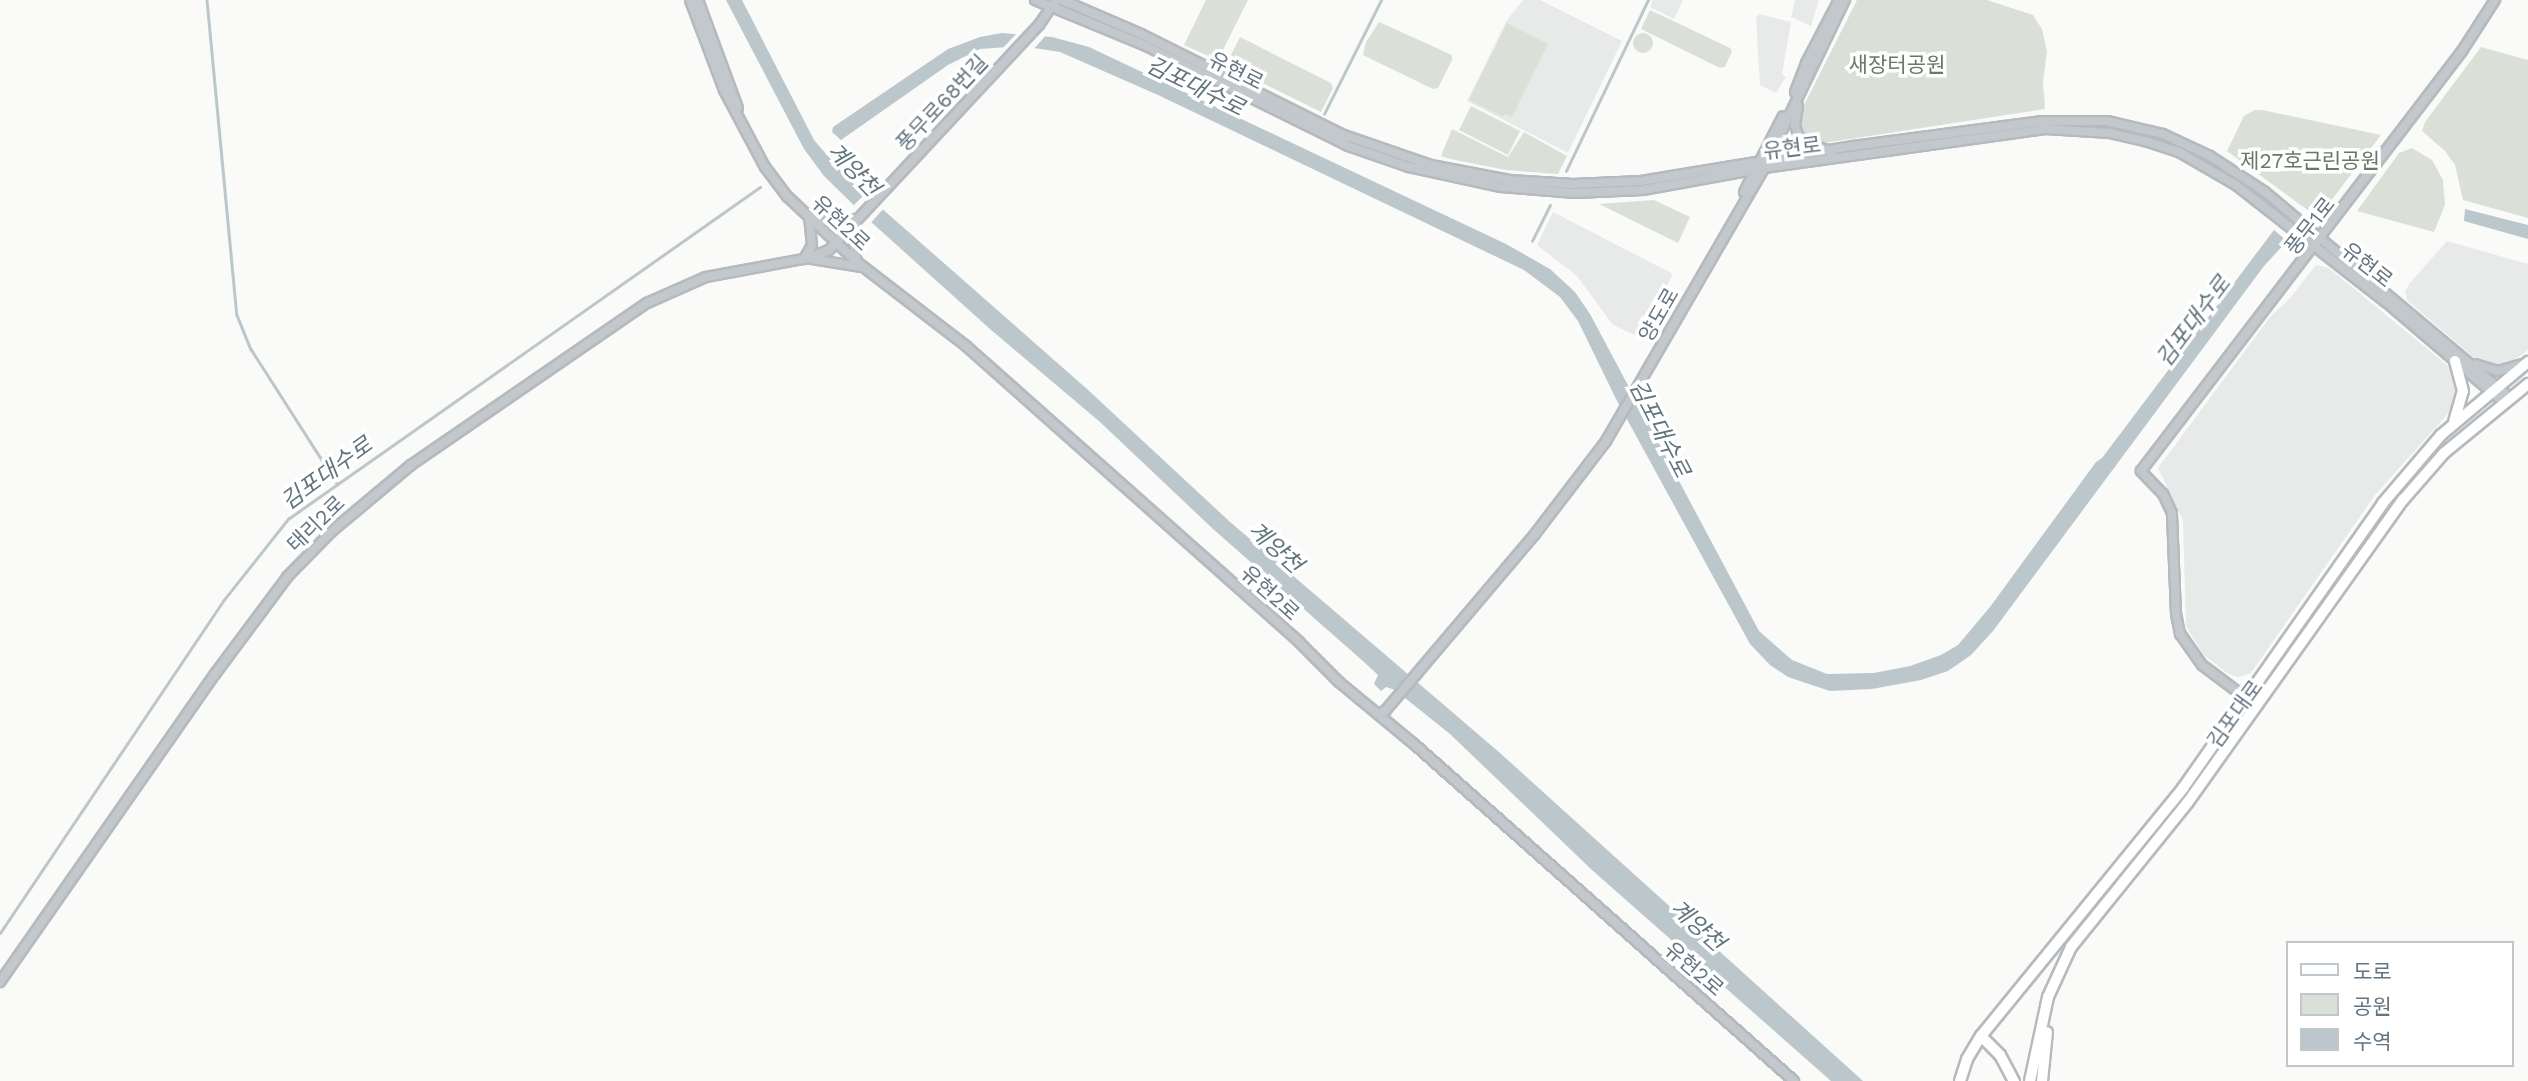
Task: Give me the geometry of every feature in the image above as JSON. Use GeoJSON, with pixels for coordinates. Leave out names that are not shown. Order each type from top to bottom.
{"type":"FeatureCollection","features":[{"type":"Feature","properties":{"kind":"main road"},"geometry":{"type":"LineString","coordinates":[[2453,425],[2463,391],[2458,358]]}},
{"type":"Feature","properties":{"kind":"main road","name":"김포대로"},"geometry":{"type":"LineString","coordinates":[[1959,1081],[1967,1059],[1981,1036],[2148,833],[2247,698],[2383,503],[2453,425],[2528,361]]}},
{"type":"Feature","properties":{"kind":"main road","name":"김포대로"},"geometry":{"type":"LineString","coordinates":[[2030,1081],[2048,997],[2059,970],[2085,929],[2188,802],[2403,500],[2444,453],[2506,399],[2528,384]]}},
{"type":"Feature","properties":{"kind":"main road"},"geometry":{"type":"LineString","coordinates":[[2042,1081],[2047,1028],[2059,970]]}},
{"type":"Feature","properties":{"kind":"main road"},"geometry":{"type":"LineString","coordinates":[[1981,1036],[2000,1055],[2014,1081]]}},
{"type":"Feature","properties":{"kind":"street","name":"유현2로"},"geometry":{"type":"LineString","coordinates":[[690,0],[724,90],[765,167],[788,197],[809,218],[861,265],[966,346],[1794,1081]]}},
{"type":"Feature","properties":{"kind":"street","name":"유현2로"},"geometry":{"type":"LineString","coordinates":[[698,0],[731,85],[740,118]]}},
{"type":"Feature","properties":{"kind":"street","name":"유현로"},"geometry":{"type":"LineString","coordinates":[[1035,0],[1054,3],[1146,46],[1334,140],[1445,176],[1534,191],[1592,193],[1650,189],[1830,151],[2070,119],[2120,123],[2163,134],[2219,161],[2265,192],[2317,242]]}},
{"type":"Feature","properties":{"kind":"street","name":"유현로"},"geometry":{"type":"LineString","coordinates":[[1062,0],[1161,43],[1344,135],[1431,165],[1510,180],[1598,184],[1656,180],[2045,129],[2110,133],[2159,145],[2202,164],[2317,242],[2506,399]]}},
{"type":"Feature","properties":{"kind":"street","name":"양도로"},"geometry":{"type":"LineString","coordinates":[[1762,165],[1839,0]]}},
{"type":"Feature","properties":{"kind":"street","name":"양도로"},"geometry":{"type":"LineString","coordinates":[[1379,711],[1422,663],[1564,490],[1592,455],[1619,414],[1762,165],[1800,95],[1845,0]]}},
{"type":"Feature","properties":{"kind":"street","name":"풍무1로"},"geometry":{"type":"LineString","coordinates":[[2247,698],[2204,661],[2183,631],[2179,613],[2178,529],[2175,512],[2166,492],[2142,470],[2473,43],[2497,0]]}},
{"type":"Feature","properties":{"kind":"street","name":"풍무로68번길"},"geometry":{"type":"LineString","coordinates":[[835,243],[1039,25],[1054,3]]}},
{"type":"Feature","properties":{"kind":"street"},"geometry":{"type":"LineString","coordinates":[[1800,95],[1795,119],[1798,135],[1804,142],[1830,151]]}},
{"type":"Feature","properties":{"kind":"street"},"geometry":{"type":"LineString","coordinates":[[809,218],[849,227],[861,265],[806,259],[812,245],[809,218]]}},
{"type":"Feature","properties":{"kind":"street","name":"태리2로"},"geometry":{"type":"LineString","coordinates":[[0,982],[215,674],[288,576],[332,531],[411,465],[647,303],[706,276],[806,259],[824,253],[835,243]]}},
{"type":"Feature","properties":{"kind":"street"},"geometry":{"type":"LineString","coordinates":[[2458,358],[2493,371],[2514,368],[2528,361]]}},
{"type":"Feature","properties":{"kind":"street"},"geometry":{"type":"LineString","coordinates":[[2247,698],[2258,707]]}},
{"type":"Feature","properties":{"kind":"shaded area"},"geometry":{"type":"Polygon","coordinates":[[[1523,0],[1540,0],[1622,41],[1568,153],[1467,101],[1507,20],[1523,0]]]}},
{"type":"Feature","properties":{"kind":"shaded area"},"geometry":{"type":"Polygon","coordinates":[[[1653,0],[1683,0],[1674,19],[1650,7],[1653,0]]]}},
{"type":"Feature","properties":{"kind":"shaded area"},"geometry":{"type":"Polygon","coordinates":[[[1795,0],[1819,0],[1811,26],[1791,17],[1795,0]]]}},
{"type":"Feature","properties":{"kind":"shaded area"},"geometry":{"type":"Polygon","coordinates":[[[1759,14],[1791,22],[1782,74],[1786,77],[1776,93],[1760,85],[1756,18],[1759,14]]]}},
{"type":"Feature","properties":{"kind":"shaded area"},"geometry":{"type":"Polygon","coordinates":[[[1553,212],[1673,274],[1640,337],[1613,325],[1577,276],[1537,245],[1553,212]]]}},
{"type":"Feature","properties":{"kind":"shaded area"},"geometry":{"type":"Polygon","coordinates":[[[2447,241],[2528,264],[2528,350],[2510,363],[2494,368],[2479,362],[2407,300],[2405,292],[2409,284],[2447,241]]]}},
{"type":"Feature","properties":{"kind":"shaded area"},"geometry":{"type":"Polygon","coordinates":[[[2316,265],[2329,268],[2453,370],[2459,382],[2455,406],[2375,495],[2251,673],[2238,677],[2227,673],[2203,654],[2186,626],[2183,520],[2158,468],[2270,317],[2290,298],[2316,265]]]}},
{"type":"Feature","properties":{"kind":"green space"},"geometry":{"type":"Polygon","coordinates":[[[1206,0],[1248,0],[1221,54],[1215,59],[1184,45],[1206,0]]]}},
{"type":"Feature","properties":{"kind":"green space","name":"새장터공원"},"geometry":{"type":"Polygon","coordinates":[[[1857,0],[1987,0],[2033,15],[2042,29],[2047,51],[2043,82],[2045,109],[1824,143],[1809,140],[1800,131],[1799,115],[1857,0]]]}},
{"type":"Feature","properties":{"kind":"green space"},"geometry":{"type":"Polygon","coordinates":[[[1650,10],[1730,48],[1732,51],[1725,67],[1720,68],[1641,29],[1650,10]]]}},
{"type":"Feature","properties":{"kind":"green space"},"geometry":{"type":"Polygon","coordinates":[[[1379,22],[1452,55],[1438,88],[1433,89],[1363,55],[1366,42],[1379,22]]]}},
{"type":"Feature","properties":{"kind":"green space"},"geometry":{"type":"Polygon","coordinates":[[[1507,23],[1548,44],[1512,117],[1505,114],[1503,117],[1469,100],[1507,23]]]}},
{"type":"Feature","properties":{"kind":"green space"},"geometry":{"type":"Polygon","coordinates":[[[1643,33],[1650,36],[1653,43],[1650,50],[1643,53],[1636,50],[1633,43],[1636,36],[1643,33]]]}},
{"type":"Feature","properties":{"kind":"green space"},"geometry":{"type":"Polygon","coordinates":[[[1240,37],[1331,83],[1333,88],[1321,112],[1226,65],[1240,37]]]}},
{"type":"Feature","properties":{"kind":"green space"},"geometry":{"type":"Polygon","coordinates":[[[2481,47],[2528,60],[2528,218],[2463,200],[2455,165],[2445,151],[2422,131],[2425,122],[2481,47]]]}},
{"type":"Feature","properties":{"kind":"green space"},"geometry":{"type":"Polygon","coordinates":[[[1471,106],[1520,131],[1508,155],[1459,130],[1471,106]]]}},
{"type":"Feature","properties":{"kind":"green space","name":"제27호근린공원"},"geometry":{"type":"Polygon","coordinates":[[[2255,110],[2381,135],[2324,210],[2313,214],[2227,151],[2244,116],[2255,110]]]}},
{"type":"Feature","properties":{"kind":"green space"},"geometry":{"type":"Polygon","coordinates":[[[1452,129],[1508,157],[1524,132],[1567,156],[1558,174],[1506,170],[1450,159],[1441,156],[1452,129]]]}},
{"type":"Feature","properties":{"kind":"green space"},"geometry":{"type":"Polygon","coordinates":[[[2412,148],[2432,160],[2443,180],[2445,205],[2434,232],[2357,211],[2399,153],[2412,148]]]}},
{"type":"Feature","properties":{"kind":"green space"},"geometry":{"type":"Polygon","coordinates":[[[1654,200],[1690,217],[1678,243],[1599,204],[1654,200]]]}},
{"type":"Feature","properties":{"kind":"water"},"geometry":{"type":"Polygon","coordinates":[[[726,0],[742,0],[814,140],[846,177],[1087,389],[1229,521],[1500,753],[1863,1081],[1831,1081],[1592,870],[1450,734],[1395,690],[1386,687],[1381,691],[1374,684],[1378,675],[1364,662],[1212,528],[1100,422],[990,329],[870,221],[824,176],[804,149],[726,0]]]}},
{"type":"Feature","properties":{"kind":"water"},"geometry":{"type":"Polygon","coordinates":[[[1002,33],[1052,37],[1089,47],[1506,244],[1550,269],[1575,292],[1590,314],[1759,631],[1792,660],[1827,674],[1874,673],[1910,666],[1941,655],[1958,645],[1990,607],[2096,462],[2102,458],[2274,230],[2287,241],[2264,266],[1993,631],[1971,655],[1948,671],[1921,680],[1872,689],[1830,691],[1788,677],[1770,665],[1750,644],[1617,401],[1578,321],[1560,297],[1524,270],[1158,95],[1060,52],[1021,46],[980,49],[948,65],[841,140],[832,132],[833,127],[948,49],[980,37],[1002,33]]]}},
{"type":"Feature","properties":{"kind":"water"},"geometry":{"type":"Polygon","coordinates":[[[2465,209],[2528,225],[2528,239],[2464,221],[2465,209]]]}},
{"type":"Feature","properties":{"kind":"pier"},"geometry":{"type":"Polygon","coordinates":[[[1020,30],[1048,33],[1032,51],[1001,50],[1020,30]]]}},
{"type":"Feature","properties":{"kind":"pier"},"geometry":{"type":"Polygon","coordinates":[[[868,191],[885,207],[869,225],[851,208],[868,191]]]}},
{"type":"Feature","properties":{"kind":"waterway"},"geometry":{"type":"LineString","coordinates":[[207,0],[237,315],[251,349],[336,482]]}},
{"type":"Feature","properties":{"kind":"waterway"},"geometry":{"type":"LineString","coordinates":[[1324,114],[1381,0]]}},
{"type":"Feature","properties":{"kind":"waterway"},"geometry":{"type":"LineString","coordinates":[[1566,171],[1648,0]]}},
{"type":"Feature","properties":{"kind":"waterway","name":"김포대수로"},"geometry":{"type":"LineString","coordinates":[[0,933],[223,601],[288,519],[760,187]]}},
{"type":"Feature","properties":{"kind":"waterway"},"geometry":{"type":"LineString","coordinates":[[1532,241],[1550,205]]}},
{"type":"Feature","properties":{"kind":"water label","name":"계양천"},"geometry":{"type":"Point","coordinates":[853,170]}},
{"type":"Feature","properties":{"kind":"water label","name":"계양천"},"geometry":{"type":"Point","coordinates":[1275,548]}},
{"type":"Feature","properties":{"kind":"water label","name":"계양천"},"geometry":{"type":"Point","coordinates":[1697,926]}}]}
